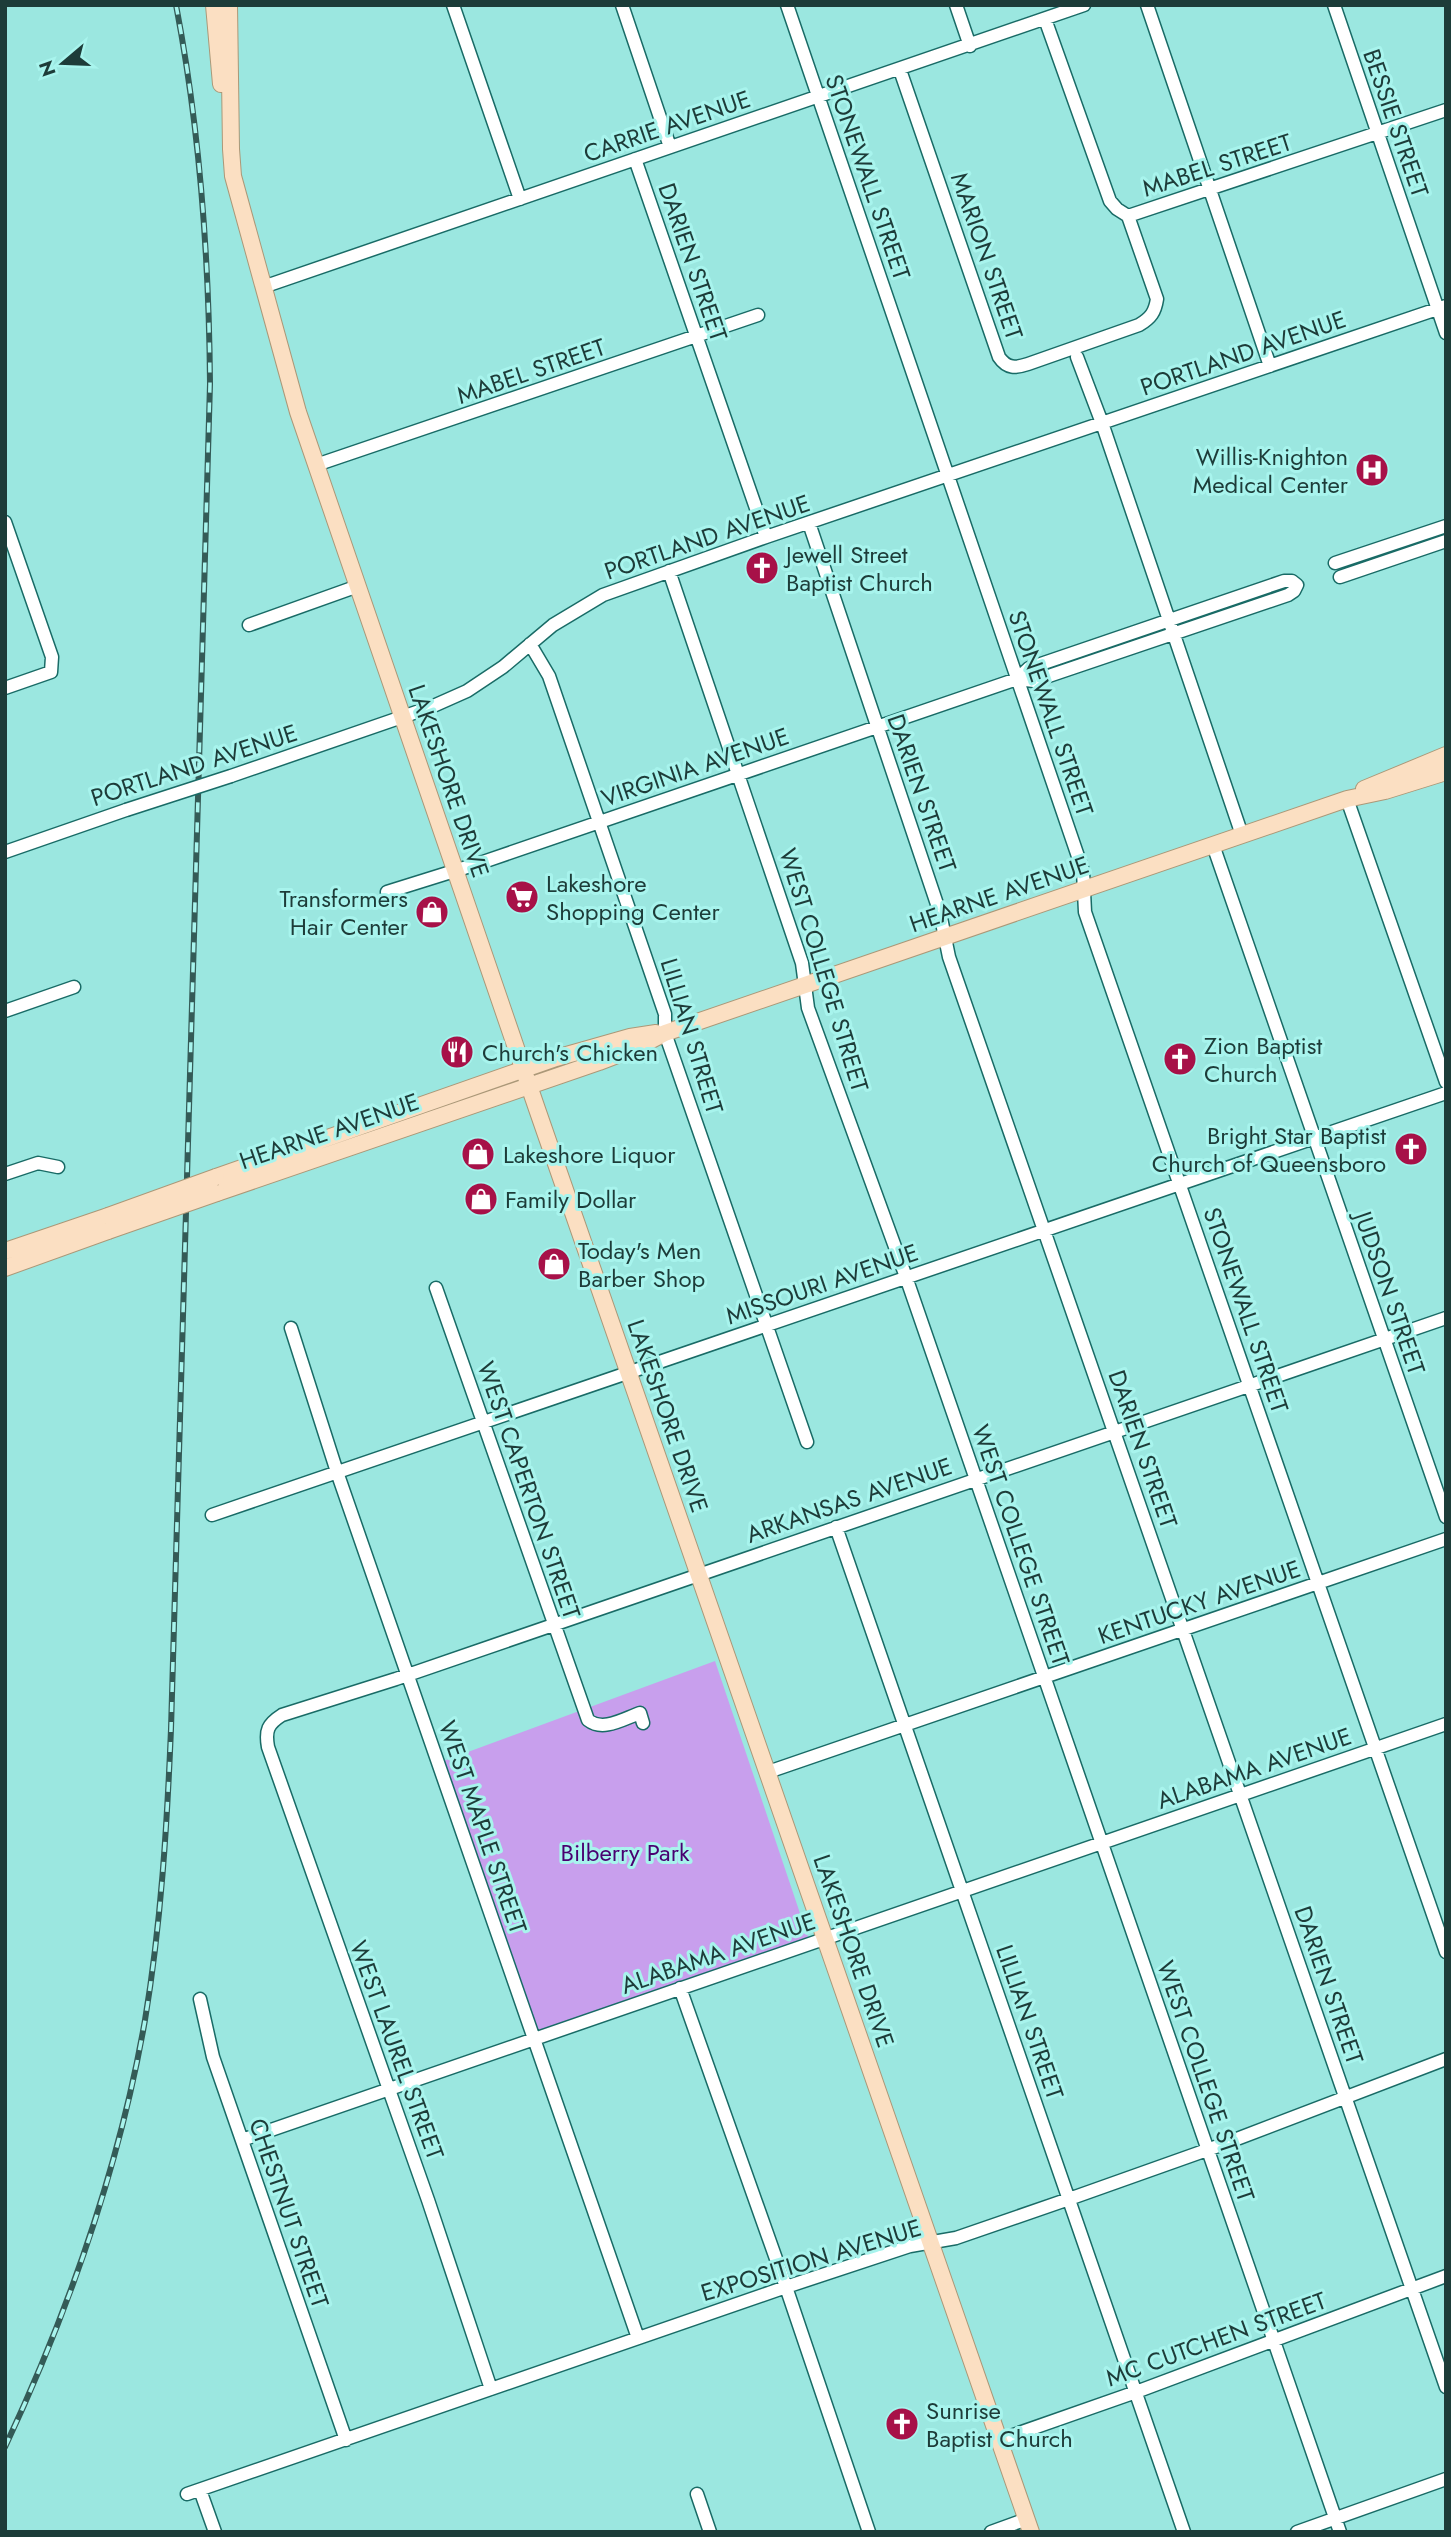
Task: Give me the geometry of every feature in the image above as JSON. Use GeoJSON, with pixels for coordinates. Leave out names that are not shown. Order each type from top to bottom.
{"type":"FeatureCollection","features":[{"type":"Feature","properties":{"kind":"main road","name":"LAKESHORE DRIVE"},"geometry":{"type":"LineString","coordinates":[[214,5],[224,110],[236,186],[295,401],[529,1086],[1029,2525]]}},
{"type":"Feature","properties":{"kind":"main road","name":"LAKESHORE DRIVE"},"geometry":{"type":"LineString","coordinates":[[229,5],[230,149]]}},
{"type":"Feature","properties":{"kind":"main road","name":"HEARNE AVENUE"},"geometry":{"type":"LineString","coordinates":[[1347,799],[1375,784],[1446,755]]}},
{"type":"Feature","properties":{"kind":"main road","name":"HEARNE AVENUE"},"geometry":{"type":"LineString","coordinates":[[5,1251],[108,1223],[217,1185],[393,1134],[638,1047],[665,1033],[946,936],[1347,799],[1385,791],[1446,772]]}},
{"type":"Feature","properties":{"kind":"main road","name":"HEARNE AVENUE"},"geometry":{"type":"LineString","coordinates":[[217,1185],[387,1115],[630,1037],[665,1033]]}},
{"type":"Feature","properties":{"kind":"main road"},"geometry":{"type":"LineString","coordinates":[[387,1115],[393,1134]]}},
{"type":"Feature","properties":{"kind":"main road","name":"HEARNE AVENUE"},"geometry":{"type":"LineString","coordinates":[[5,1268],[108,1223]]}},
{"type":"Feature","properties":{"kind":"street"},"geometry":{"type":"LineString","coordinates":[[453,5],[520,199]]}},
{"type":"Feature","properties":{"kind":"street","name":"DARIEN STREET"},"geometry":{"type":"LineString","coordinates":[[622,5],[670,147]]}},
{"type":"Feature","properties":{"kind":"street","name":"STONEWALL STREET"},"geometry":{"type":"LineString","coordinates":[[787,5],[1083,871],[1085,912],[1446,1952]]}},
{"type":"Feature","properties":{"kind":"street"},"geometry":{"type":"LineString","coordinates":[[956,5],[970,46]]}},
{"type":"Feature","properties":{"kind":"street","name":"CARRIE AVENUE"},"geometry":{"type":"LineString","coordinates":[[263,287],[1084,5]]}},
{"type":"Feature","properties":{"kind":"street"},"geometry":{"type":"LineString","coordinates":[[1147,5],[1270,366]]}},
{"type":"Feature","properties":{"kind":"street","name":"BESSIE STREET"},"geometry":{"type":"LineString","coordinates":[[1334,5],[1441,307],[1446,333]]}},
{"type":"Feature","properties":{"kind":"street","name":"MABEL STREET"},"geometry":{"type":"LineString","coordinates":[[1045,19],[1110,201],[1128,216],[1210,191],[1446,110]]}},
{"type":"Feature","properties":{"kind":"street","name":"MARION STREET"},"geometry":{"type":"LineString","coordinates":[[900,70],[999,357],[1004,363],[1017,367],[1028,364],[1139,325],[1149,319],[1155,310],[1157,299],[1128,216]]}},
{"type":"Feature","properties":{"kind":"street","name":"DARIEN STREET"},"geometry":{"type":"LineString","coordinates":[[635,159],[766,537]]}},
{"type":"Feature","properties":{"kind":"street","name":"PORTLAND AVENUE"},"geometry":{"type":"LineString","coordinates":[[5,852],[403,716],[467,691],[503,667],[577,609],[603,596],[766,537],[1441,307]]}},
{"type":"Feature","properties":{"kind":"street","name":"MABEL STREET"},"geometry":{"type":"LineString","coordinates":[[316,465],[758,315]]}},
{"type":"Feature","properties":{"kind":"street"},"geometry":{"type":"LineString","coordinates":[[1077,357],[1242,835]]}},
{"type":"Feature","properties":{"kind":"street","name":"DARIEN STREET"},"geometry":{"type":"LineString","coordinates":[[808,523],[940,913],[949,957],[1446,2387]]}},
{"type":"Feature","properties":{"kind":"street"},"geometry":{"type":"LineString","coordinates":[[5,688],[51,672],[50,650],[6,525]]}},
{"type":"Feature","properties":{"kind":"street"},"geometry":{"type":"LineString","coordinates":[[1335,563],[1446,526]]}},
{"type":"Feature","properties":{"kind":"street"},"geometry":{"type":"LineString","coordinates":[[1339,576],[1446,541]]}},
{"type":"Feature","properties":{"kind":"street","name":"WEST COLLEGE STREET"},"geometry":{"type":"LineString","coordinates":[[669,571],[802,962],[808,1008],[906,1277],[1340,2532]]}},
{"type":"Feature","properties":{"kind":"street","name":"VIRGINIA AVENUE"},"geometry":{"type":"LineString","coordinates":[[387,892],[1017,679],[1029,668],[1284,581],[1297,585],[1288,595],[1034,681],[1017,679]]}},
{"type":"Feature","properties":{"kind":"street"},"geometry":{"type":"LineString","coordinates":[[249,625],[358,586]]}},
{"type":"Feature","properties":{"kind":"street","name":"LILLIAN STREET"},"geometry":{"type":"LineString","coordinates":[[530,644],[550,676],[665,1014],[665,1033],[807,1442]]}},
{"type":"Feature","properties":{"kind":"street"},"geometry":{"type":"LineString","coordinates":[[1347,799],[1446,1082]]}},
{"type":"Feature","properties":{"kind":"street","name":"JUDSON STREET"},"geometry":{"type":"LineString","coordinates":[[1213,845],[1446,1517]]}},
{"type":"Feature","properties":{"kind":"street"},"geometry":{"type":"LineString","coordinates":[[5,1011],[74,987]]}},
{"type":"Feature","properties":{"kind":"street","name":"MISSOURI AVENUE"},"geometry":{"type":"LineString","coordinates":[[212,1515],[1446,1093]]}},
{"type":"Feature","properties":{"kind":"street"},"geometry":{"type":"LineString","coordinates":[[5,1174],[38,1163],[58,1167]]}},
{"type":"Feature","properties":{"kind":"street","name":"WEST CAPERTON STREET"},"geometry":{"type":"LineString","coordinates":[[436,1288],[587,1720],[596,1726],[606,1725],[640,1713],[643,1723]]}},
{"type":"Feature","properties":{"kind":"street","name":"ARKANSAS AVENUE"},"geometry":{"type":"LineString","coordinates":[[268,1726],[282,1715],[1446,1318]]}},
{"type":"Feature","properties":{"kind":"street","name":"WEST MAPLE STREET"},"geometry":{"type":"LineString","coordinates":[[291,1328],[337,1472],[638,2338]]}},
{"type":"Feature","properties":{"kind":"street","name":"LILLIAN STREET"},"geometry":{"type":"LineString","coordinates":[[836,1527],[1184,2532]]}},
{"type":"Feature","properties":{"kind":"street","name":"KENTUCKY AVENUE"},"geometry":{"type":"LineString","coordinates":[[768,1772],[1446,1539]]}},
{"type":"Feature","properties":{"kind":"street","name":"ALABAMA AVENUE"},"geometry":{"type":"LineString","coordinates":[[242,2140],[1446,1724]]}},
{"type":"Feature","properties":{"kind":"street","name":"WEST LAUREL STREET"},"geometry":{"type":"LineString","coordinates":[[268,1726],[268,1747],[491,2389]]}},
{"type":"Feature","properties":{"kind":"street"},"geometry":{"type":"LineString","coordinates":[[680,1988],[869,2532]]}},
{"type":"Feature","properties":{"kind":"street","name":"CHESTNUT STREET"},"geometry":{"type":"LineString","coordinates":[[200,1999],[213,2057],[346,2440]]}},
{"type":"Feature","properties":{"kind":"street","name":"EXPOSITION AVENUE"},"geometry":{"type":"LineString","coordinates":[[187,2494],[786,2287],[909,2246],[956,2238],[1069,2199],[1208,2150],[1446,2059]]}},
{"type":"Feature","properties":{"kind":"street","name":"MC CUTCHEN STREET"},"geometry":{"type":"LineString","coordinates":[[999,2440],[1136,2392],[1446,2276]]}},
{"type":"Feature","properties":{"kind":"street"},"geometry":{"type":"LineString","coordinates":[[1297,2532],[1446,2479]]}},
{"type":"Feature","properties":{"kind":"street"},"geometry":{"type":"LineString","coordinates":[[200,2490],[215,2532]]}},
{"type":"Feature","properties":{"kind":"street"},"geometry":{"type":"LineString","coordinates":[[697,2494],[710,2532]]}},
{"type":"Feature","properties":{"kind":"street"},"geometry":{"type":"LineString","coordinates":[[991,2532],[1029,2525]]}},
{"type":"Feature","properties":{"kind":"green space","name":"Bilberry Park"},"geometry":{"type":"Polygon","coordinates":[[[715,1661],[810,1943],[534,2038],[438,1763],[715,1661]]]}},
{"type":"Feature","properties":{"kind":"railway"},"geometry":{"type":"LineString","coordinates":[[5,2447],[71,2291],[121,2130],[151,1984],[165,1838],[171,1729],[210,384],[202,194],[176,5]]}},
{"type":"Feature","properties":{"kind":"place","name":"Willis-Knighton Medical Center"},"geometry":{"type":"Point","coordinates":[1372,470]}},
{"type":"Feature","properties":{"kind":"place","name":"Jewell Street Baptist Church"},"geometry":{"type":"Point","coordinates":[762,568]}},
{"type":"Feature","properties":{"kind":"place","name":"Lakeshore Shopping Center"},"geometry":{"type":"Point","coordinates":[522,897]}},
{"type":"Feature","properties":{"kind":"place","name":"Transformers Hair Center"},"geometry":{"type":"Point","coordinates":[432,912]}},
{"type":"Feature","properties":{"kind":"place","name":"Church's Chicken"},"geometry":{"type":"Point","coordinates":[457,1052]}},
{"type":"Feature","properties":{"kind":"place","name":"Zion Baptist Church"},"geometry":{"type":"Point","coordinates":[1180,1059]}},
{"type":"Feature","properties":{"kind":"place","name":"Bright Star Baptist Church of Queensboro"},"geometry":{"type":"Point","coordinates":[1411,1149]}},
{"type":"Feature","properties":{"kind":"place","name":"Lakeshore Liquor"},"geometry":{"type":"Point","coordinates":[478,1154]}},
{"type":"Feature","properties":{"kind":"place","name":"Family Dollar"},"geometry":{"type":"Point","coordinates":[481,1199]}},
{"type":"Feature","properties":{"kind":"place","name":"Today's Men Barber Shop"},"geometry":{"type":"Point","coordinates":[554,1264]}},
{"type":"Feature","properties":{"kind":"place","name":"Sunrise Baptist Church"},"geometry":{"type":"Point","coordinates":[902,2424]}}]}
